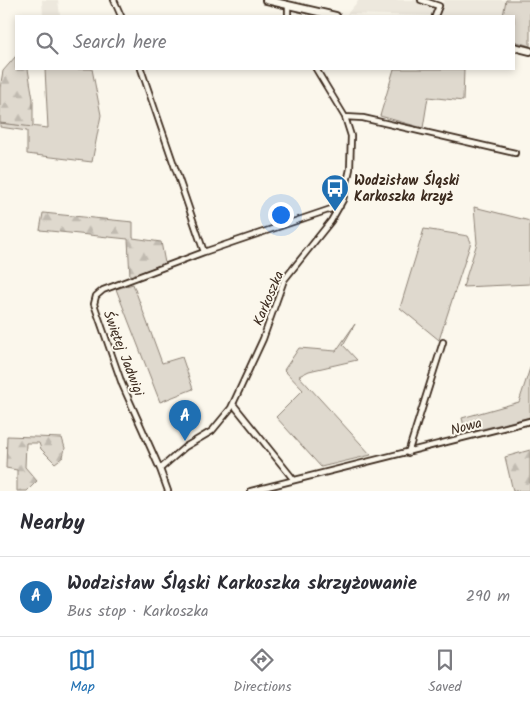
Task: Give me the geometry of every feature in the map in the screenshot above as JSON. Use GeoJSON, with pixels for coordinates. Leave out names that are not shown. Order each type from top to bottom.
{"type":"FeatureCollection","features":[{"type":"Feature","properties":{"kind":"street"},"geometry":{"type":"LineString","coordinates":[[114,0],[121,15]]}},
{"type":"Feature","properties":{"kind":"street"},"geometry":{"type":"LineString","coordinates":[[266,0],[332,15]]}},
{"type":"Feature","properties":{"kind":"street"},"geometry":{"type":"LineString","coordinates":[[421,0],[439,6]]}},
{"type":"Feature","properties":{"kind":"street"},"geometry":{"type":"LineString","coordinates":[[435,15],[441,0]]}},
{"type":"Feature","properties":{"kind":"street"},"geometry":{"type":"LineString","coordinates":[[288,5],[288,15]]}},
{"type":"Feature","properties":{"kind":"street"},"geometry":{"type":"LineString","coordinates":[[515,47],[530,51]]}},
{"type":"Feature","properties":{"kind":"street"},"geometry":{"type":"LineString","coordinates":[[141,70],[204,252]]}},
{"type":"Feature","properties":{"kind":"street","name":"Karkoszka"},"geometry":{"type":"LineString","coordinates":[[160,469],[185,447],[212,431],[233,404],[263,339],[284,280],[340,206],[347,184],[352,153],[351,136],[345,117],[317,70]]}},
{"type":"Feature","properties":{"kind":"street"},"geometry":{"type":"LineString","coordinates":[[345,117],[363,118],[515,153]]}},
{"type":"Feature","properties":{"kind":"street","name":"Świętej Jadwigi"},"geometry":{"type":"LineString","coordinates":[[160,469],[122,384],[94,304],[96,296],[102,290],[204,252],[340,206]]}},
{"type":"Feature","properties":{"kind":"street"},"geometry":{"type":"LineString","coordinates":[[408,453],[443,342]]}},
{"type":"Feature","properties":{"kind":"street"},"geometry":{"type":"LineString","coordinates":[[233,404],[294,480]]}},
{"type":"Feature","properties":{"kind":"street","name":"Nowa"},"geometry":{"type":"LineString","coordinates":[[251,491],[530,421]]}},
{"type":"Feature","properties":{"kind":"street"},"geometry":{"type":"LineString","coordinates":[[160,469],[168,491]]}},
{"type":"Feature","properties":{"kind":"shaded area"},"geometry":{"type":"Polygon","coordinates":[[[42,0],[58,0],[60,15],[43,15],[42,0]]]}},
{"type":"Feature","properties":{"kind":"shaded area"},"geometry":{"type":"Polygon","coordinates":[[[359,0],[416,0],[435,7],[433,15],[347,14],[359,0]]]}},
{"type":"Feature","properties":{"kind":"shaded area"},"geometry":{"type":"Polygon","coordinates":[[[444,0],[506,0],[503,15],[438,15],[444,0]]]}},
{"type":"Feature","properties":{"kind":"green space"},"geometry":{"type":"Polygon","coordinates":[[[506,0],[530,0],[530,46],[515,41],[515,15],[503,15],[506,0]]]}},
{"type":"Feature","properties":{"kind":"green space"},"geometry":{"type":"Polygon","coordinates":[[[15,57],[15,70],[28,70],[33,99],[33,127],[0,123],[0,88],[3,71],[15,57]]]}},
{"type":"Feature","properties":{"kind":"green space"},"geometry":{"type":"Polygon","coordinates":[[[45,70],[92,70],[101,115],[92,162],[27,154],[27,131],[0,127],[0,123],[48,128],[45,70]]]}},
{"type":"Feature","properties":{"kind":"green space"},"geometry":{"type":"Polygon","coordinates":[[[394,70],[464,70],[463,101],[428,97],[423,128],[380,116],[394,70]]]}},
{"type":"Feature","properties":{"kind":"green space"},"geometry":{"type":"Polygon","coordinates":[[[474,207],[530,221],[530,284],[463,287],[477,243],[474,207]]]}},
{"type":"Feature","properties":{"kind":"green space"},"geometry":{"type":"Polygon","coordinates":[[[43,213],[133,222],[133,238],[161,242],[165,263],[130,277],[128,239],[40,230],[43,213]]]}},
{"type":"Feature","properties":{"kind":"green space"},"geometry":{"type":"Polygon","coordinates":[[[424,229],[468,236],[471,242],[439,340],[400,308],[424,229]]]}},
{"type":"Feature","properties":{"kind":"green space"},"geometry":{"type":"Polygon","coordinates":[[[133,284],[162,363],[182,357],[193,389],[160,402],[116,289],[133,284]]]}},
{"type":"Feature","properties":{"kind":"green space"},"geometry":{"type":"Polygon","coordinates":[[[355,324],[343,345],[357,360],[309,371],[299,376],[371,455],[321,467],[276,417],[303,390],[284,370],[299,348],[336,351],[355,324]]]}},
{"type":"Feature","properties":{"kind":"green space"},"geometry":{"type":"Polygon","coordinates":[[[530,368],[530,417],[466,433],[462,418],[519,402],[530,368]]]}},
{"type":"Feature","properties":{"kind":"green space"},"geometry":{"type":"Polygon","coordinates":[[[7,436],[62,438],[65,448],[63,457],[55,463],[41,449],[39,443],[26,443],[25,467],[37,481],[27,491],[17,491],[17,470],[6,468],[7,436]]]}},
{"type":"Feature","properties":{"kind":"green space"},"geometry":{"type":"Polygon","coordinates":[[[530,450],[530,491],[513,491],[505,457],[530,450]]]}},
{"type":"Feature","properties":{"kind":"place","name":"Wodzisław Śląski Karkoszka krzyż"},"geometry":{"type":"Point","coordinates":[335,212]}},
{"type":"Feature","properties":{"kind":"place","name":"Wodzisław Śląski Karkoszka skrzyżowanie"},"geometry":{"type":"Point","coordinates":[185,441]}}]}
